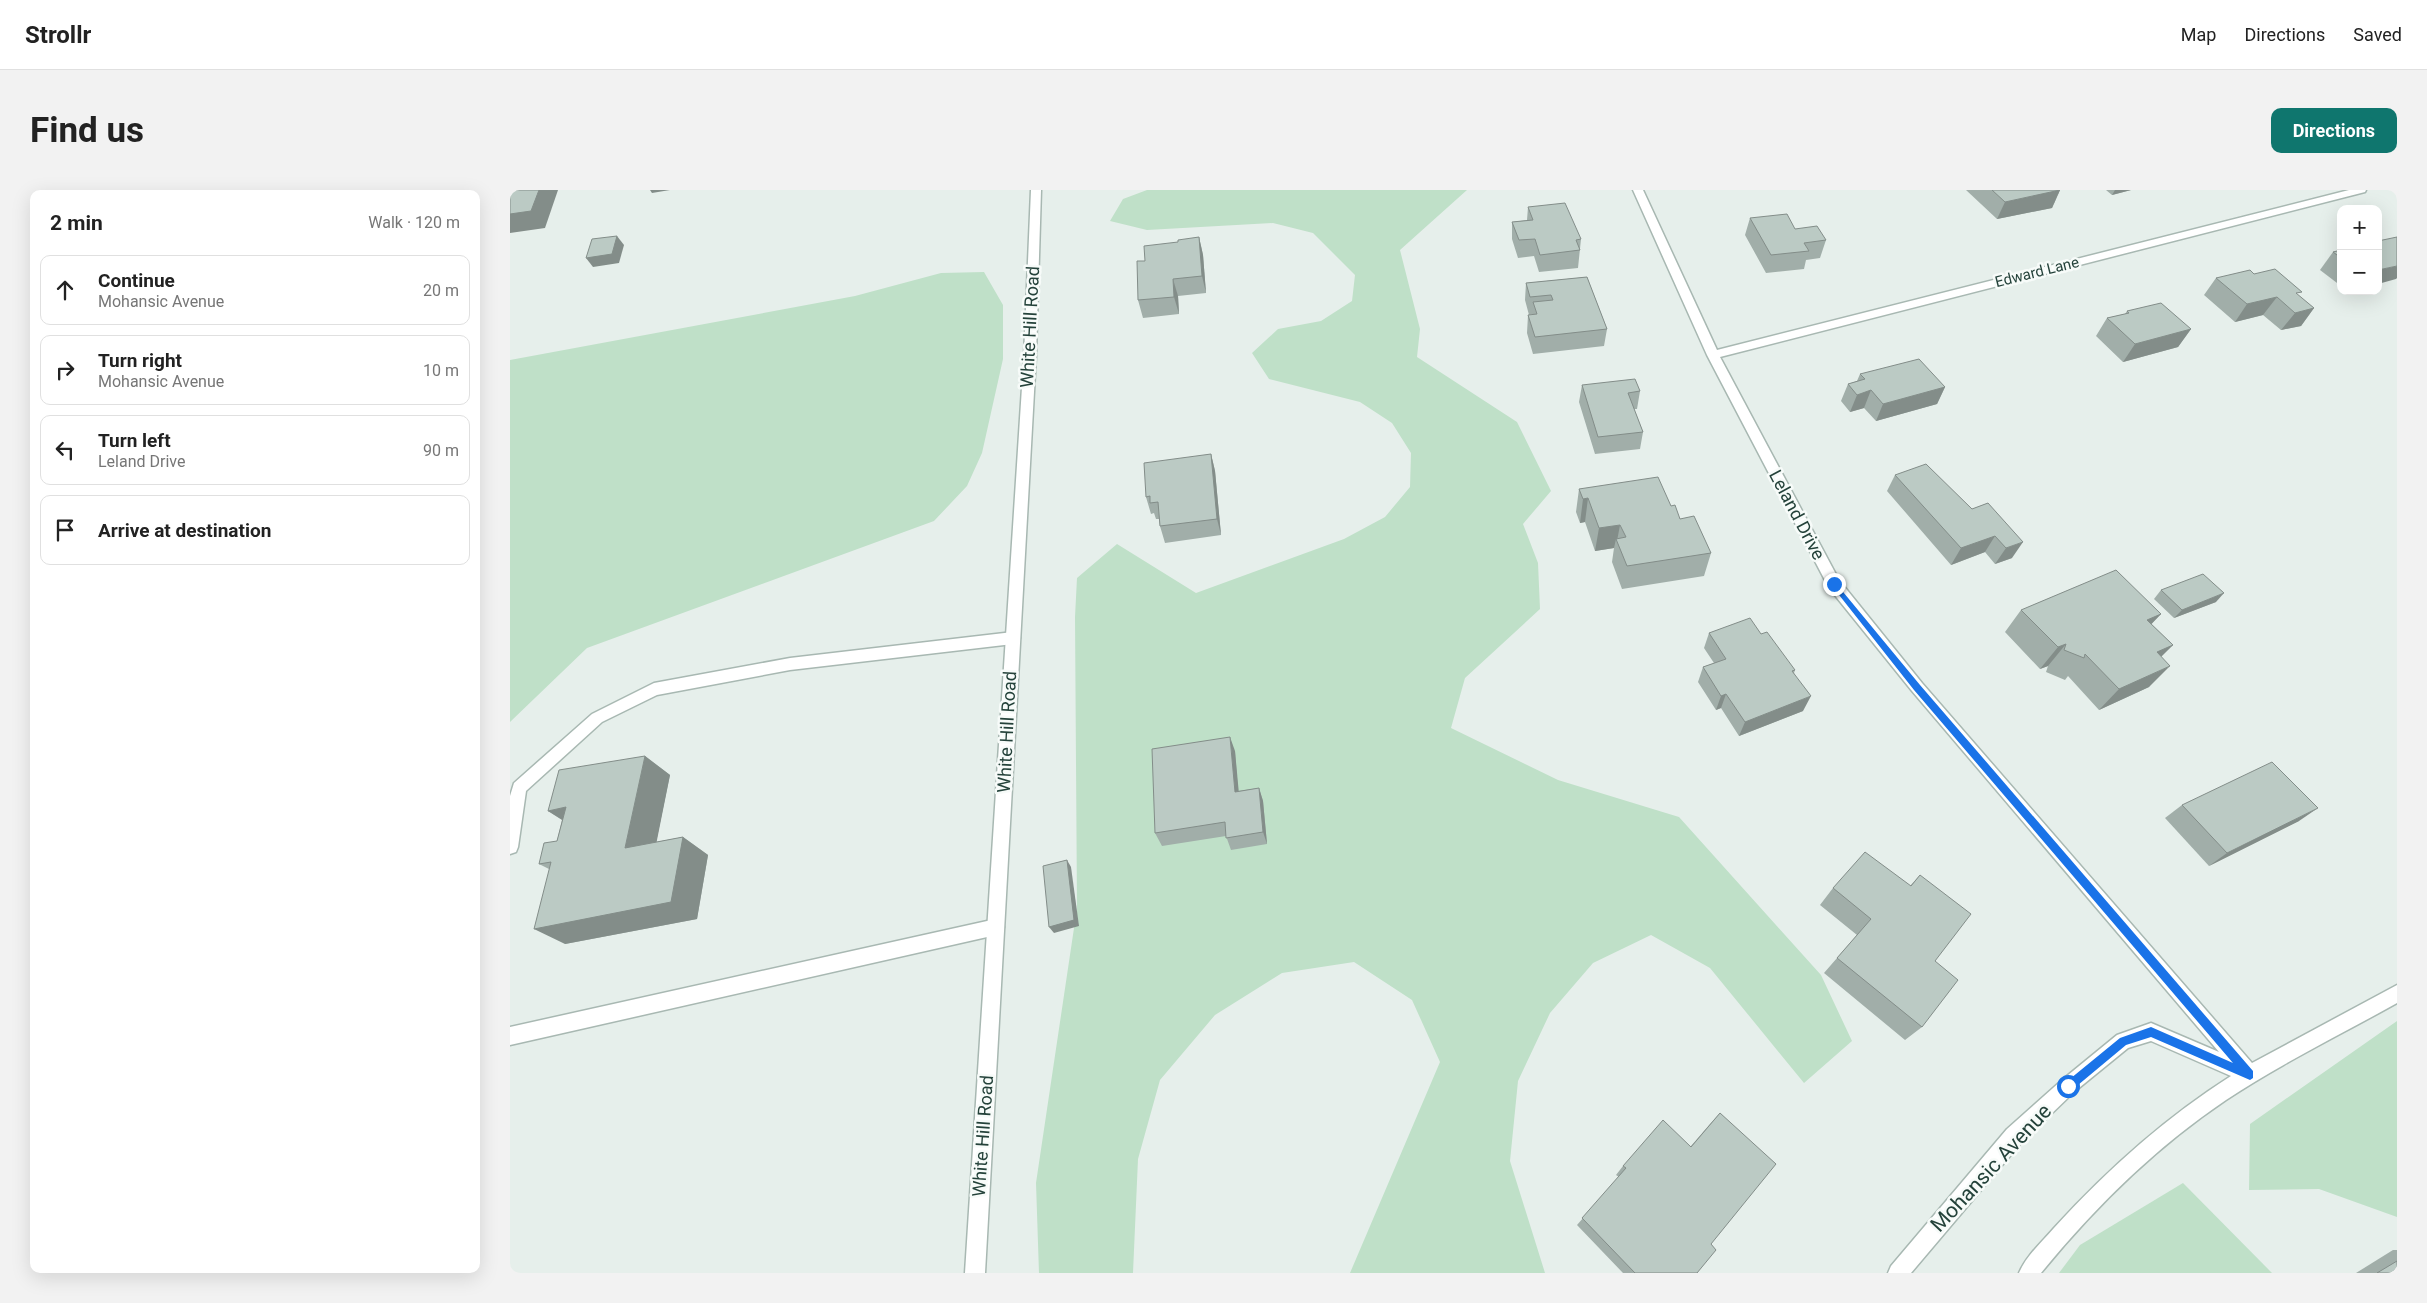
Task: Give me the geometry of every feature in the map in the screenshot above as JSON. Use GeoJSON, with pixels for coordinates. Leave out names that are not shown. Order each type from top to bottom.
{"type":"FeatureCollection","features":[{"type":"Feature","properties":{"kind":"street","name":"White Hill Road"},"geometry":{"type":"LineString","coordinates":[[975,1273],[1030,356],[1036,190]]}},
{"type":"Feature","properties":{"kind":"street","name":"Leland Drive"},"geometry":{"type":"LineString","coordinates":[[1638,190],[1713,355],[1834,584],[1917,687],[2250,1075]]}},
{"type":"Feature","properties":{"kind":"street","name":"Edward Lane"},"geometry":{"type":"LineString","coordinates":[[1713,355],[2361,190]]}},
{"type":"Feature","properties":{"kind":"street"},"geometry":{"type":"LineString","coordinates":[[510,848],[514,789],[597,718],[654,689],[790,664],[1013,638]]}},
{"type":"Feature","properties":{"kind":"street"},"geometry":{"type":"LineString","coordinates":[[510,1036],[996,927]]}},
{"type":"Feature","properties":{"kind":"street"},"geometry":{"type":"LineString","coordinates":[[2029,1273],[2091,1202],[2142,1153],[2195,1111],[2250,1075],[2397,994]]}},
{"type":"Feature","properties":{"kind":"street","name":"Mohansic Avenue"},"geometry":{"type":"LineString","coordinates":[[1898,1273],[2014,1136],[2068,1086],[2123,1041],[2151,1032],[2250,1075]]}},
{"type":"Feature","properties":{"kind":"green space"},"geometry":{"type":"Polygon","coordinates":[[[1147,190],[1467,190],[1400,250],[1420,329],[1417,357],[1517,422],[1551,491],[1523,524],[1538,563],[1540,609],[1465,678],[1451,728],[1558,780],[1679,817],[1821,975],[1852,1041],[1804,1083],[1710,968],[1651,935],[1593,963],[1550,1013],[1518,1081],[1510,1161],[1545,1273],[1350,1273],[1440,1062],[1412,1000],[1354,962],[1282,973],[1215,1015],[1160,1080],[1138,1159],[1133,1273],[1039,1273],[1036,1183],[1077,908],[1075,617],[1077,578],[1117,544],[1196,593],[1344,539],[1385,517],[1410,487],[1411,453],[1392,423],[1360,402],[1269,379],[1252,353],[1278,329],[1321,321],[1352,301],[1355,275],[1313,233],[1273,223],[1147,230],[1110,221],[1123,199],[1147,190]]]}},
{"type":"Feature","properties":{"kind":"green space"},"geometry":{"type":"Polygon","coordinates":[[[984,272],[1003,305],[1003,359],[982,453],[967,486],[934,521],[587,648],[510,722],[510,360],[855,296],[941,273],[984,272]]]}},
{"type":"Feature","properties":{"kind":"green space"},"geometry":{"type":"Polygon","coordinates":[[[2397,1021],[2397,1217],[2319,1189],[2249,1190],[2250,1124],[2397,1021]]]}},
{"type":"Feature","properties":{"kind":"green space"},"geometry":{"type":"Polygon","coordinates":[[[2183,1183],[2272,1273],[2059,1273],[2080,1245],[2183,1183]]]}},
{"type":"Feature","properties":{"kind":"building"},"geometry":{"type":"Polygon","coordinates":[[[510,190],[539,190],[531,211],[510,214],[510,190]]]}},
{"type":"Feature","properties":{"kind":"building"},"geometry":{"type":"Polygon","coordinates":[[[1992,190],[2060,190],[2005,202],[1992,190]]]}},
{"type":"Feature","properties":{"kind":"building"},"geometry":{"type":"Polygon","coordinates":[[[1565,203],[1581,239],[1576,240],[1580,250],[1540,255],[1535,239],[1519,240],[1512,222],[1533,220],[1528,207],[1565,203]]]}},
{"type":"Feature","properties":{"kind":"building"},"geometry":{"type":"Polygon","coordinates":[[[1787,214],[1795,229],[1817,226],[1826,240],[1804,243],[1809,251],[1771,255],[1750,218],[1787,214]]]}},
{"type":"Feature","properties":{"kind":"building"},"geometry":{"type":"Polygon","coordinates":[[[617,236],[612,254],[586,258],[592,239],[617,236]]]}},
{"type":"Feature","properties":{"kind":"building"},"geometry":{"type":"Polygon","coordinates":[[[1199,237],[1202,276],[1173,279],[1174,297],[1138,300],[1137,261],[1145,261],[1144,246],[1178,242],[1178,240],[1199,237]]]}},
{"type":"Feature","properties":{"kind":"building"},"geometry":{"type":"Polygon","coordinates":[[[2397,237],[2397,266],[2382,269],[2382,240],[2397,237]]]}},
{"type":"Feature","properties":{"kind":"building"},"geometry":{"type":"Polygon","coordinates":[[[2275,269],[2302,292],[2296,293],[2314,308],[2295,313],[2277,297],[2247,304],[2216,278],[2250,270],[2254,274],[2275,269]]]}},
{"type":"Feature","properties":{"kind":"building"},"geometry":{"type":"Polygon","coordinates":[[[1587,277],[1607,329],[1535,337],[1528,315],[1537,314],[1533,302],[1553,300],[1551,295],[1530,297],[1526,283],[1587,277]]]}},
{"type":"Feature","properties":{"kind":"building"},"geometry":{"type":"Polygon","coordinates":[[[2161,303],[2191,329],[2135,344],[2107,318],[2129,313],[2127,311],[2161,303]]]}},
{"type":"Feature","properties":{"kind":"building"},"geometry":{"type":"Polygon","coordinates":[[[1919,359],[1945,387],[1883,404],[1871,390],[1857,395],[1848,384],[1865,379],[1860,374],[1919,359]]]}},
{"type":"Feature","properties":{"kind":"building"},"geometry":{"type":"Polygon","coordinates":[[[1635,379],[1640,391],[1628,393],[1643,432],[1598,437],[1582,385],[1635,379]]]}},
{"type":"Feature","properties":{"kind":"building"},"geometry":{"type":"Polygon","coordinates":[[[1211,454],[1217,519],[1160,526],[1158,502],[1150,503],[1150,496],[1146,497],[1144,463],[1211,454]]]}},
{"type":"Feature","properties":{"kind":"building"},"geometry":{"type":"Polygon","coordinates":[[[1926,464],[1972,509],[1988,503],[2023,542],[2006,548],[1995,536],[1961,548],[1895,475],[1926,464]]]}},
{"type":"Feature","properties":{"kind":"building"},"geometry":{"type":"Polygon","coordinates":[[[1658,477],[1671,506],[1675,505],[1680,519],[1694,516],[1711,553],[1627,566],[1616,539],[1626,537],[1620,525],[1599,528],[1588,498],[1583,499],[1579,489],[1658,477]]]}},
{"type":"Feature","properties":{"kind":"building"},"geometry":{"type":"Polygon","coordinates":[[[2116,570],[2161,614],[2147,620],[2173,645],[2157,652],[2170,666],[2119,689],[2085,654],[2084,658],[2064,650],[2066,644],[2058,647],[2021,610],[2116,570]]]}},
{"type":"Feature","properties":{"kind":"building"},"geometry":{"type":"Polygon","coordinates":[[[2203,574],[2224,593],[2182,610],[2161,590],[2203,574]]]}},
{"type":"Feature","properties":{"kind":"building"},"geometry":{"type":"Polygon","coordinates":[[[1750,618],[1761,634],[1767,632],[1795,670],[1792,671],[1811,696],[1745,722],[1726,694],[1721,696],[1703,667],[1726,659],[1709,633],[1750,618]]]}},
{"type":"Feature","properties":{"kind":"building"},"geometry":{"type":"Polygon","coordinates":[[[1230,737],[1235,792],[1259,788],[1263,832],[1226,838],[1225,822],[1155,833],[1152,749],[1230,737]]]}},
{"type":"Feature","properties":{"kind":"building"},"geometry":{"type":"Polygon","coordinates":[[[645,756],[625,848],[683,837],[671,902],[534,929],[551,862],[539,864],[544,843],[557,841],[566,807],[548,811],[559,770],[645,756]]]}},
{"type":"Feature","properties":{"kind":"building"},"geometry":{"type":"Polygon","coordinates":[[[2272,762],[2318,808],[2227,853],[2182,805],[2272,762]]]}},
{"type":"Feature","properties":{"kind":"building"},"geometry":{"type":"Polygon","coordinates":[[[1865,852],[1911,886],[1920,875],[1971,914],[1935,961],[1958,980],[1922,1027],[1837,958],[1871,919],[1833,888],[1865,852]]]}},
{"type":"Feature","properties":{"kind":"building"},"geometry":{"type":"Polygon","coordinates":[[[1067,860],[1074,920],[1049,927],[1043,866],[1067,860]]]}},
{"type":"Feature","properties":{"kind":"building"},"geometry":{"type":"Polygon","coordinates":[[[1720,1113],[1776,1164],[1711,1244],[1716,1250],[1697,1273],[1635,1273],[1582,1218],[1626,1168],[1623,1166],[1663,1120],[1691,1147],[1720,1113]]]}},
{"type":"Feature","properties":{"kind":"building"},"geometry":{"type":"Polygon","coordinates":[[[2397,1261],[2397,1273],[2377,1273],[2397,1261]]]}},
{"type":"Feature","properties":{"kind":"route"},"geometry":{"type":"LineString","coordinates":[[1834,584],[1917,687],[2250,1075],[2151,1032],[2123,1041],[2068,1086]]}}]}
